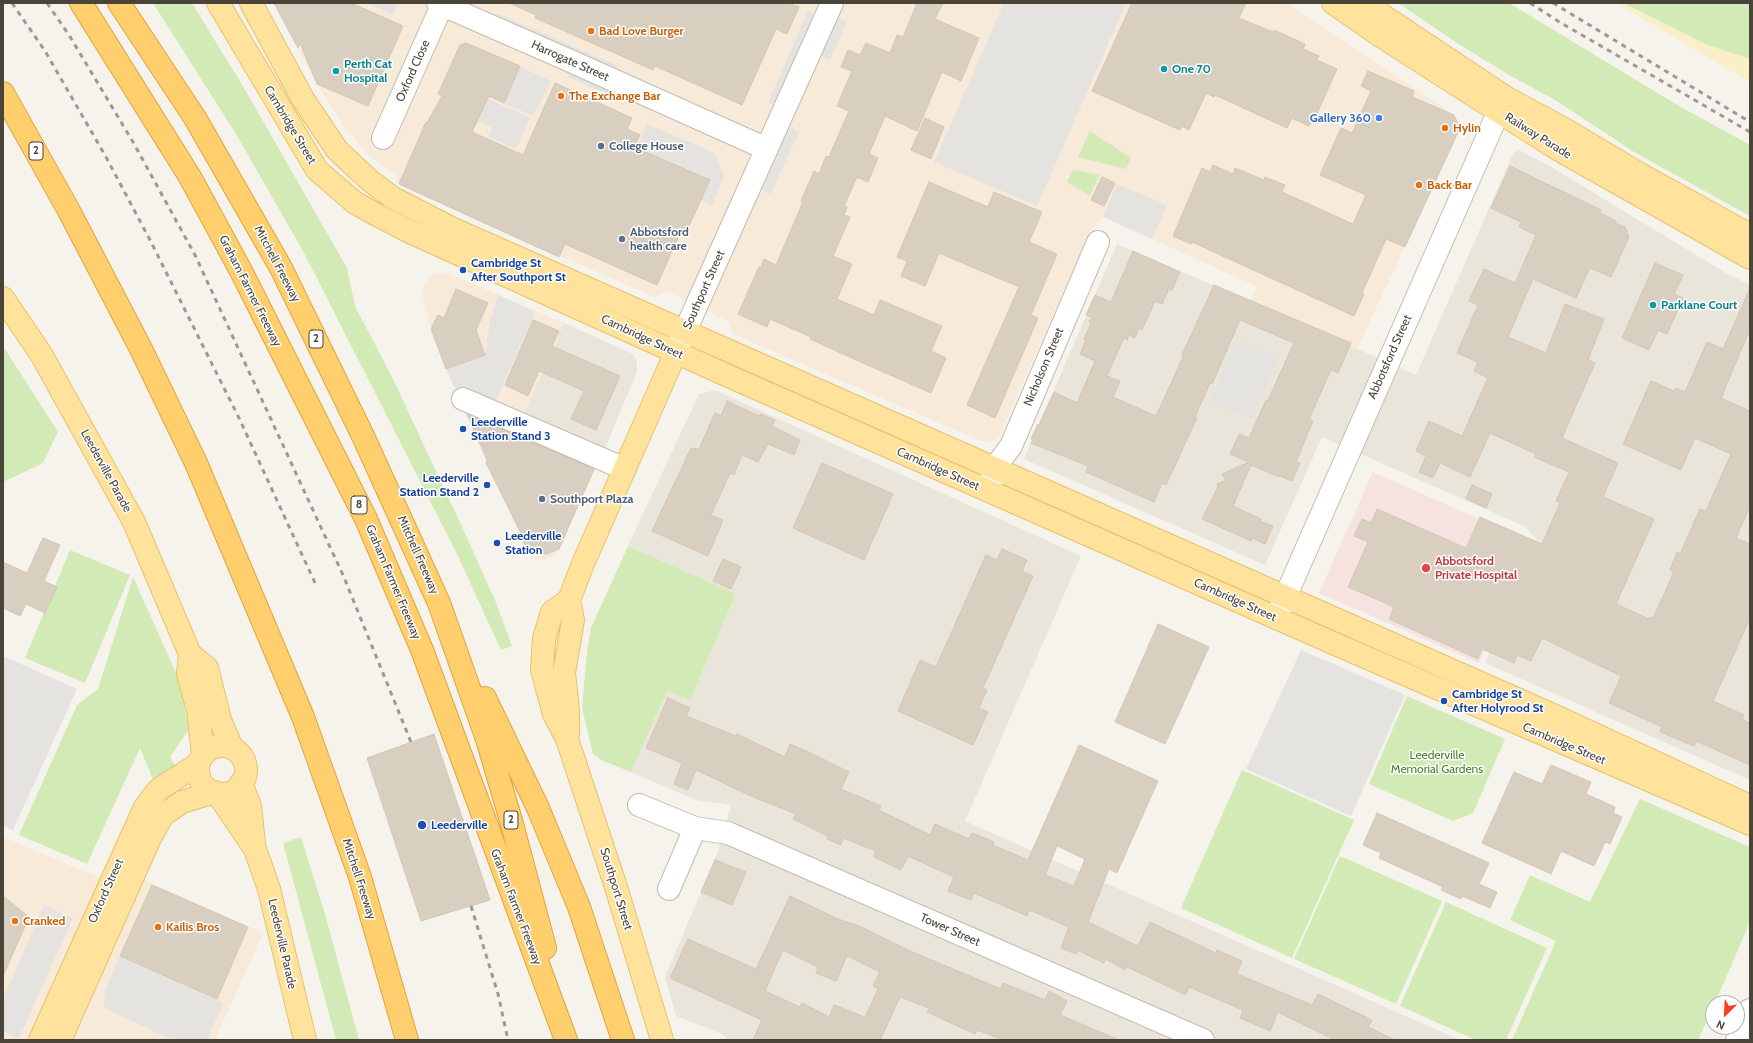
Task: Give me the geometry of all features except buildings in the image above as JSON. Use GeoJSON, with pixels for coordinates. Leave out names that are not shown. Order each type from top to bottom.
{"type":"FeatureCollection","features":[{"type":"Feature","properties":{"kind":"highway","name":"Graham Farmer Freeway"},"geometry":{"type":"LineString","coordinates":[[81,3],[190,177],[241,271],[366,519],[422,650],[566,1040]]}},
{"type":"Feature","properties":{"kind":"highway","name":"Mitchell Freeway"},"geometry":{"type":"LineString","coordinates":[[119,3],[195,118],[281,268],[363,436],[440,603],[489,746],[512,824],[570,1040]]}},
{"type":"Feature","properties":{"kind":"highway","name":"Mitchell Freeway"},"geometry":{"type":"LineString","coordinates":[[3,93],[68,209],[141,348],[196,463],[303,717],[360,877],[407,1040]]}},
{"type":"Feature","properties":{"kind":"highway"},"geometry":{"type":"LineString","coordinates":[[440,603],[538,808],[579,907],[623,1040]]}},
{"type":"Feature","properties":{"kind":"main road","name":"Cambridge Street"},"geometry":{"type":"LineString","coordinates":[[218,3],[317,170],[354,202],[412,233],[676,352],[1276,618],[1750,824]]}},
{"type":"Feature","properties":{"kind":"main road","name":"Cambridge Street"},"geometry":{"type":"LineString","coordinates":[[251,3],[283,64],[323,130],[337,150],[368,179],[393,198],[451,228],[686,331],[995,470],[1553,715],[1750,806]]}},
{"type":"Feature","properties":{"kind":"main road","name":"Railway Parade"},"geometry":{"type":"LineString","coordinates":[[1333,3],[1379,35],[1502,104],[1566,130],[1638,173],[1750,235]]}},
{"type":"Feature","properties":{"kind":"main road","name":"Railway Parade"},"geometry":{"type":"LineString","coordinates":[[1364,3],[1502,104],[1554,147],[1750,258]]}},
{"type":"Feature","properties":{"kind":"main road","name":"Leederville Parade"},"geometry":{"type":"LineString","coordinates":[[3,298],[41,354],[134,522],[190,654],[207,668],[218,714],[232,748]]}},
{"type":"Feature","properties":{"kind":"main road","name":"Southport Street"},"geometry":{"type":"LineString","coordinates":[[662,1040],[616,887],[567,739],[554,714],[542,670],[544,639],[552,612],[568,600],[676,352]]}},
{"type":"Feature","properties":{"kind":"main road","name":"Leederville Parade"},"geometry":{"type":"LineString","coordinates":[[190,654],[188,674],[198,710],[201,759]]}},
{"type":"Feature","properties":{"kind":"main road"},"geometry":{"type":"LineString","coordinates":[[216,746],[232,748],[242,757],[245,764],[242,783],[231,792],[216,793],[208,789],[199,778],[201,759],[216,746]]}},
{"type":"Feature","properties":{"kind":"main road","name":"Oxford Street"},"geometry":{"type":"LineString","coordinates":[[40,1040],[145,807],[158,790],[201,759]]}},
{"type":"Feature","properties":{"kind":"main road","name":"Leederville Parade"},"geometry":{"type":"LineString","coordinates":[[242,783],[250,806],[255,849],[269,889],[304,1040]]}},
{"type":"Feature","properties":{"kind":"main road","name":"Leederville Parade"},"geometry":{"type":"LineString","coordinates":[[216,793],[255,849]]}},
{"type":"Feature","properties":{"kind":"main road","name":"Oxford Street"},"geometry":{"type":"LineString","coordinates":[[60,1040],[150,838],[163,815],[182,802],[216,793]]}},
{"type":"Feature","properties":{"kind":"street","name":"Southport Street"},"geometry":{"type":"LineString","coordinates":[[676,352],[832,3]]}},
{"type":"Feature","properties":{"kind":"street","name":"Harrogate Street"},"geometry":{"type":"LineString","coordinates":[[441,4],[767,150]]}},
{"type":"Feature","properties":{"kind":"street","name":"Oxford Close"},"geometry":{"type":"LineString","coordinates":[[383,138],[441,4]]}},
{"type":"Feature","properties":{"kind":"street","name":"Abbotsford Street"},"geometry":{"type":"LineString","coordinates":[[1276,618],[1502,104]]}},
{"type":"Feature","properties":{"kind":"street","name":"Nicholson Street"},"geometry":{"type":"LineString","coordinates":[[987,490],[995,470],[1011,446],[1098,242]]}},
{"type":"Feature","properties":{"kind":"street"},"geometry":{"type":"LineString","coordinates":[[462,399],[625,469]]}},
{"type":"Feature","properties":{"kind":"street","name":"Tower Street"},"geometry":{"type":"LineString","coordinates":[[640,805],[695,828],[728,833],[1203,1040]]}},
{"type":"Feature","properties":{"kind":"street"},"geometry":{"type":"LineString","coordinates":[[669,889],[695,828]]}},
{"type":"Feature","properties":{"kind":"street"},"geometry":{"type":"LineString","coordinates":[[1737,1040],[1750,1010]]}},
{"type":"Feature","properties":{"kind":"shaded area"},"geometry":{"type":"Polygon","coordinates":[[[274,3],[1287,3],[1454,115],[1460,128],[1357,349],[1250,301],[1258,287],[1103,217],[1089,233],[998,439],[986,443],[733,334],[728,321],[667,291],[655,297],[491,226],[399,184],[394,174],[377,163],[343,125],[317,84],[274,3]]]}},
{"type":"Feature","properties":{"kind":"shaded area"},"geometry":{"type":"Polygon","coordinates":[[[367,3],[398,3],[393,15],[367,3]]]}},
{"type":"Feature","properties":{"kind":"shaded area"},"geometry":{"type":"Polygon","coordinates":[[[1004,3],[1126,3],[1037,206],[934,162],[1004,3]]]}},
{"type":"Feature","properties":{"kind":"shaded area"},"geometry":{"type":"Polygon","coordinates":[[[808,11],[818,15],[778,107],[768,103],[808,11]]]}},
{"type":"Feature","properties":{"kind":"shaded area"},"geometry":{"type":"Polygon","coordinates":[[[497,13],[618,66],[615,72],[495,19],[497,13]]]}},
{"type":"Feature","properties":{"kind":"shaded area"},"geometry":{"type":"Polygon","coordinates":[[[838,17],[847,21],[830,60],[821,56],[838,17]]]}},
{"type":"Feature","properties":{"kind":"shaded area"},"geometry":{"type":"Polygon","coordinates":[[[503,59],[551,81],[533,116],[504,103],[503,59]]]}},
{"type":"Feature","properties":{"kind":"shaded area"},"geometry":{"type":"Polygon","coordinates":[[[571,71],[634,99],[632,105],[568,77],[571,71]]]}},
{"type":"Feature","properties":{"kind":"shaded area"},"geometry":{"type":"Polygon","coordinates":[[[488,99],[530,118],[516,149],[488,136],[492,127],[477,121],[488,99]]]}},
{"type":"Feature","properties":{"kind":"shaded area"},"geometry":{"type":"Polygon","coordinates":[[[647,124],[715,153],[724,176],[712,205],[701,200],[710,180],[629,165],[647,124]]]}},
{"type":"Feature","properties":{"kind":"shaded area"},"geometry":{"type":"Polygon","coordinates":[[[789,127],[799,132],[771,194],[762,190],[789,127]]]}},
{"type":"Feature","properties":{"kind":"shaded area"},"geometry":{"type":"Polygon","coordinates":[[[1517,149],[1548,165],[1724,272],[1750,285],[1750,780],[1485,663],[1539,543],[1526,527],[1322,437],[1265,565],[1024,459],[1117,244],[1416,375],[1511,158],[1517,149]]]}},
{"type":"Feature","properties":{"kind":"shaded area"},"geometry":{"type":"Polygon","coordinates":[[[1117,184],[1167,205],[1152,239],[1103,217],[1117,184]]]}},
{"type":"Feature","properties":{"kind":"shaded area"},"geometry":{"type":"Polygon","coordinates":[[[448,273],[564,323],[523,417],[603,453],[556,555],[541,561],[528,555],[429,322],[422,295],[424,284],[433,275],[448,273]]]}},
{"type":"Feature","properties":{"kind":"shaded area"},"geometry":{"type":"Polygon","coordinates":[[[498,295],[535,312],[494,405],[454,387],[446,369],[485,354],[490,322],[498,295]]]}},
{"type":"Feature","properties":{"kind":"shaded area"},"geometry":{"type":"Polygon","coordinates":[[[564,323],[633,354],[637,362],[637,372],[603,453],[522,417],[564,323]]]}},
{"type":"Feature","properties":{"kind":"shaded area"},"geometry":{"type":"Polygon","coordinates":[[[1237,340],[1278,358],[1251,419],[1210,401],[1237,340]]]}},
{"type":"Feature","properties":{"kind":"shaded area"},"geometry":{"type":"Polygon","coordinates":[[[715,390],[1081,556],[965,821],[1460,1040],[728,1040],[722,1034],[676,1016],[665,977],[718,851],[731,805],[696,800],[631,772],[667,691],[690,700],[736,594],[628,546],[699,394],[715,390]]]}},
{"type":"Feature","properties":{"kind":"shaded area","name":"Abbotsford Private Hospital"},"geometry":{"type":"Polygon","coordinates":[[[1373,472],[1533,543],[1479,663],[1319,593],[1373,472]]]}},
{"type":"Feature","properties":{"kind":"shaded area"},"geometry":{"type":"Polygon","coordinates":[[[1301,650],[1405,695],[1351,816],[1246,769],[1301,650]]]}},
{"type":"Feature","properties":{"kind":"shaded area"},"geometry":{"type":"Polygon","coordinates":[[[3,656],[77,689],[13,830],[3,826],[3,656]]]}},
{"type":"Feature","properties":{"kind":"shaded area"},"geometry":{"type":"Polygon","coordinates":[[[5,838],[136,893],[142,879],[263,933],[215,1040],[3,1040],[3,841],[5,838]]]}},
{"type":"Feature","properties":{"kind":"shaded area"},"geometry":{"type":"Polygon","coordinates":[[[44,905],[73,918],[19,1038],[3,1031],[3,999],[44,905]]]}},
{"type":"Feature","properties":{"kind":"shaded area"},"geometry":{"type":"Polygon","coordinates":[[[120,956],[223,1003],[207,1040],[173,1040],[104,1008],[105,990],[120,956]]]}},
{"type":"Feature","properties":{"kind":"green space"},"geometry":{"type":"Polygon","coordinates":[[[153,3],[192,3],[244,88],[347,268],[355,306],[393,379],[463,529],[495,600],[512,646],[501,650],[457,554],[303,251],[236,134],[153,3]]]}},
{"type":"Feature","properties":{"kind":"green space"},"geometry":{"type":"Polygon","coordinates":[[[1398,3],[1509,3],[1679,106],[1750,145],[1750,216],[1634,152],[1555,100],[1509,75],[1457,43],[1398,3]]]}},
{"type":"Feature","properties":{"kind":"green space"},"geometry":{"type":"Polygon","coordinates":[[[1623,3],[1750,3],[1750,59],[1707,45],[1623,3]]]}},
{"type":"Feature","properties":{"kind":"green space"},"geometry":{"type":"Polygon","coordinates":[[[1090,131],[1131,158],[1126,169],[1078,157],[1090,131]]]}},
{"type":"Feature","properties":{"kind":"green space"},"geometry":{"type":"Polygon","coordinates":[[[1073,170],[1099,175],[1090,196],[1067,182],[1073,170]]]}},
{"type":"Feature","properties":{"kind":"green space"},"geometry":{"type":"Polygon","coordinates":[[[3,346],[58,432],[43,463],[3,482],[3,346]]]}},
{"type":"Feature","properties":{"kind":"green space"},"geometry":{"type":"Polygon","coordinates":[[[628,546],[736,594],[690,700],[667,691],[631,772],[601,760],[593,754],[582,708],[587,651],[591,628],[628,546]]]}},
{"type":"Feature","properties":{"kind":"green space"},"geometry":{"type":"Polygon","coordinates":[[[70,550],[130,575],[85,683],[25,658],[70,550]]]}},
{"type":"Feature","properties":{"kind":"green space"},"geometry":{"type":"Polygon","coordinates":[[[133,577],[178,677],[189,729],[170,757],[177,769],[154,782],[140,748],[87,864],[19,835],[77,705],[98,689],[133,577]]]}},
{"type":"Feature","properties":{"kind":"green space","name":"Leederville Memorial Gardens"},"geometry":{"type":"Polygon","coordinates":[[[1407,696],[1505,739],[1473,813],[1453,821],[1369,784],[1407,696]]]}},
{"type":"Feature","properties":{"kind":"green space"},"geometry":{"type":"Polygon","coordinates":[[[1242,770],[1354,820],[1292,958],[1181,908],[1242,770]]]}},
{"type":"Feature","properties":{"kind":"green space"},"geometry":{"type":"Polygon","coordinates":[[[1640,799],[1750,847],[1750,922],[1718,995],[1705,995],[1705,1025],[1698,1040],[1512,1040],[1556,941],[1510,920],[1530,875],[1590,902],[1640,799]]]}},
{"type":"Feature","properties":{"kind":"green space"},"geometry":{"type":"Polygon","coordinates":[[[301,837],[325,914],[359,1040],[336,1040],[283,843],[301,837]]]}},
{"type":"Feature","properties":{"kind":"green space"},"geometry":{"type":"Polygon","coordinates":[[[1340,856],[1442,901],[1396,1004],[1294,959],[1340,856]]]}},
{"type":"Feature","properties":{"kind":"green space"},"geometry":{"type":"Polygon","coordinates":[[[1446,902],[1547,948],[1506,1040],[1476,1040],[1400,1006],[1446,902]]]}},
{"type":"Feature","properties":{"kind":"sand"},"geometry":{"type":"Polygon","coordinates":[[[1616,3],[1623,3],[1707,45],[1750,59],[1750,82],[1616,3]]]}},
{"type":"Feature","properties":{"kind":"railway"},"geometry":{"type":"LineString","coordinates":[[12,3],[45,51],[106,157],[150,240],[239,418],[316,585]]}},
{"type":"Feature","properties":{"kind":"railway"},"geometry":{"type":"LineString","coordinates":[[47,3],[69,35],[133,142],[195,255],[343,575],[411,742]]}},
{"type":"Feature","properties":{"kind":"railway"},"geometry":{"type":"LineString","coordinates":[[1530,3],[1561,23],[1750,132]]}},
{"type":"Feature","properties":{"kind":"railway"},"geometry":{"type":"LineString","coordinates":[[1553,3],[1750,122]]}},
{"type":"Feature","properties":{"kind":"railway"},"geometry":{"type":"LineString","coordinates":[[471,906],[498,994],[508,1040]]}},
{"type":"Feature","properties":{"kind":"place","name":"Bad Love Burger"},"geometry":{"type":"Point","coordinates":[591,31]}},
{"type":"Feature","properties":{"kind":"place","name":"One 70"},"geometry":{"type":"Point","coordinates":[1164,69]}},
{"type":"Feature","properties":{"kind":"place","name":"Perth Cat Hospital"},"geometry":{"type":"Point","coordinates":[336,71]}},
{"type":"Feature","properties":{"kind":"place","name":"The Exchange Bar"},"geometry":{"type":"Point","coordinates":[561,96]}},
{"type":"Feature","properties":{"kind":"place","name":"Gallery 360"},"geometry":{"type":"Point","coordinates":[1379,118]}},
{"type":"Feature","properties":{"kind":"place","name":"Hylin"},"geometry":{"type":"Point","coordinates":[1445,128]}},
{"type":"Feature","properties":{"kind":"place","name":"College House"},"geometry":{"type":"Point","coordinates":[601,146]}},
{"type":"Feature","properties":{"kind":"place","name":"Back Bar"},"geometry":{"type":"Point","coordinates":[1419,185]}},
{"type":"Feature","properties":{"kind":"place","name":"Abbotsford health care"},"geometry":{"type":"Point","coordinates":[622,239]}},
{"type":"Feature","properties":{"kind":"place","name":"Cambridge St After Southport St"},"geometry":{"type":"Point","coordinates":[463,270]}},
{"type":"Feature","properties":{"kind":"place","name":"Parklane Court"},"geometry":{"type":"Point","coordinates":[1653,305]}},
{"type":"Feature","properties":{"kind":"place","name":"Leederville Station Stand 3"},"geometry":{"type":"Point","coordinates":[463,429]}},
{"type":"Feature","properties":{"kind":"place","name":"Leederville Station Stand 2"},"geometry":{"type":"Point","coordinates":[487,485]}},
{"type":"Feature","properties":{"kind":"place","name":"Southport Plaza"},"geometry":{"type":"Point","coordinates":[542,499]}},
{"type":"Feature","properties":{"kind":"place","name":"Leederville Station"},"geometry":{"type":"Point","coordinates":[497,543]}},
{"type":"Feature","properties":{"kind":"place","name":"Abbotsford Private Hospital"},"geometry":{"type":"Point","coordinates":[1426,568]}},
{"type":"Feature","properties":{"kind":"place","name":"Cambridge St After Holyrood St"},"geometry":{"type":"Point","coordinates":[1444,701]}},
{"type":"Feature","properties":{"kind":"place","name":"Leederville"},"geometry":{"type":"Point","coordinates":[422,825]}},
{"type":"Feature","properties":{"kind":"place","name":"Cranked"},"geometry":{"type":"Point","coordinates":[15,921]}},
{"type":"Feature","properties":{"kind":"place","name":"Kailis Bros"},"geometry":{"type":"Point","coordinates":[158,927]}}]}
